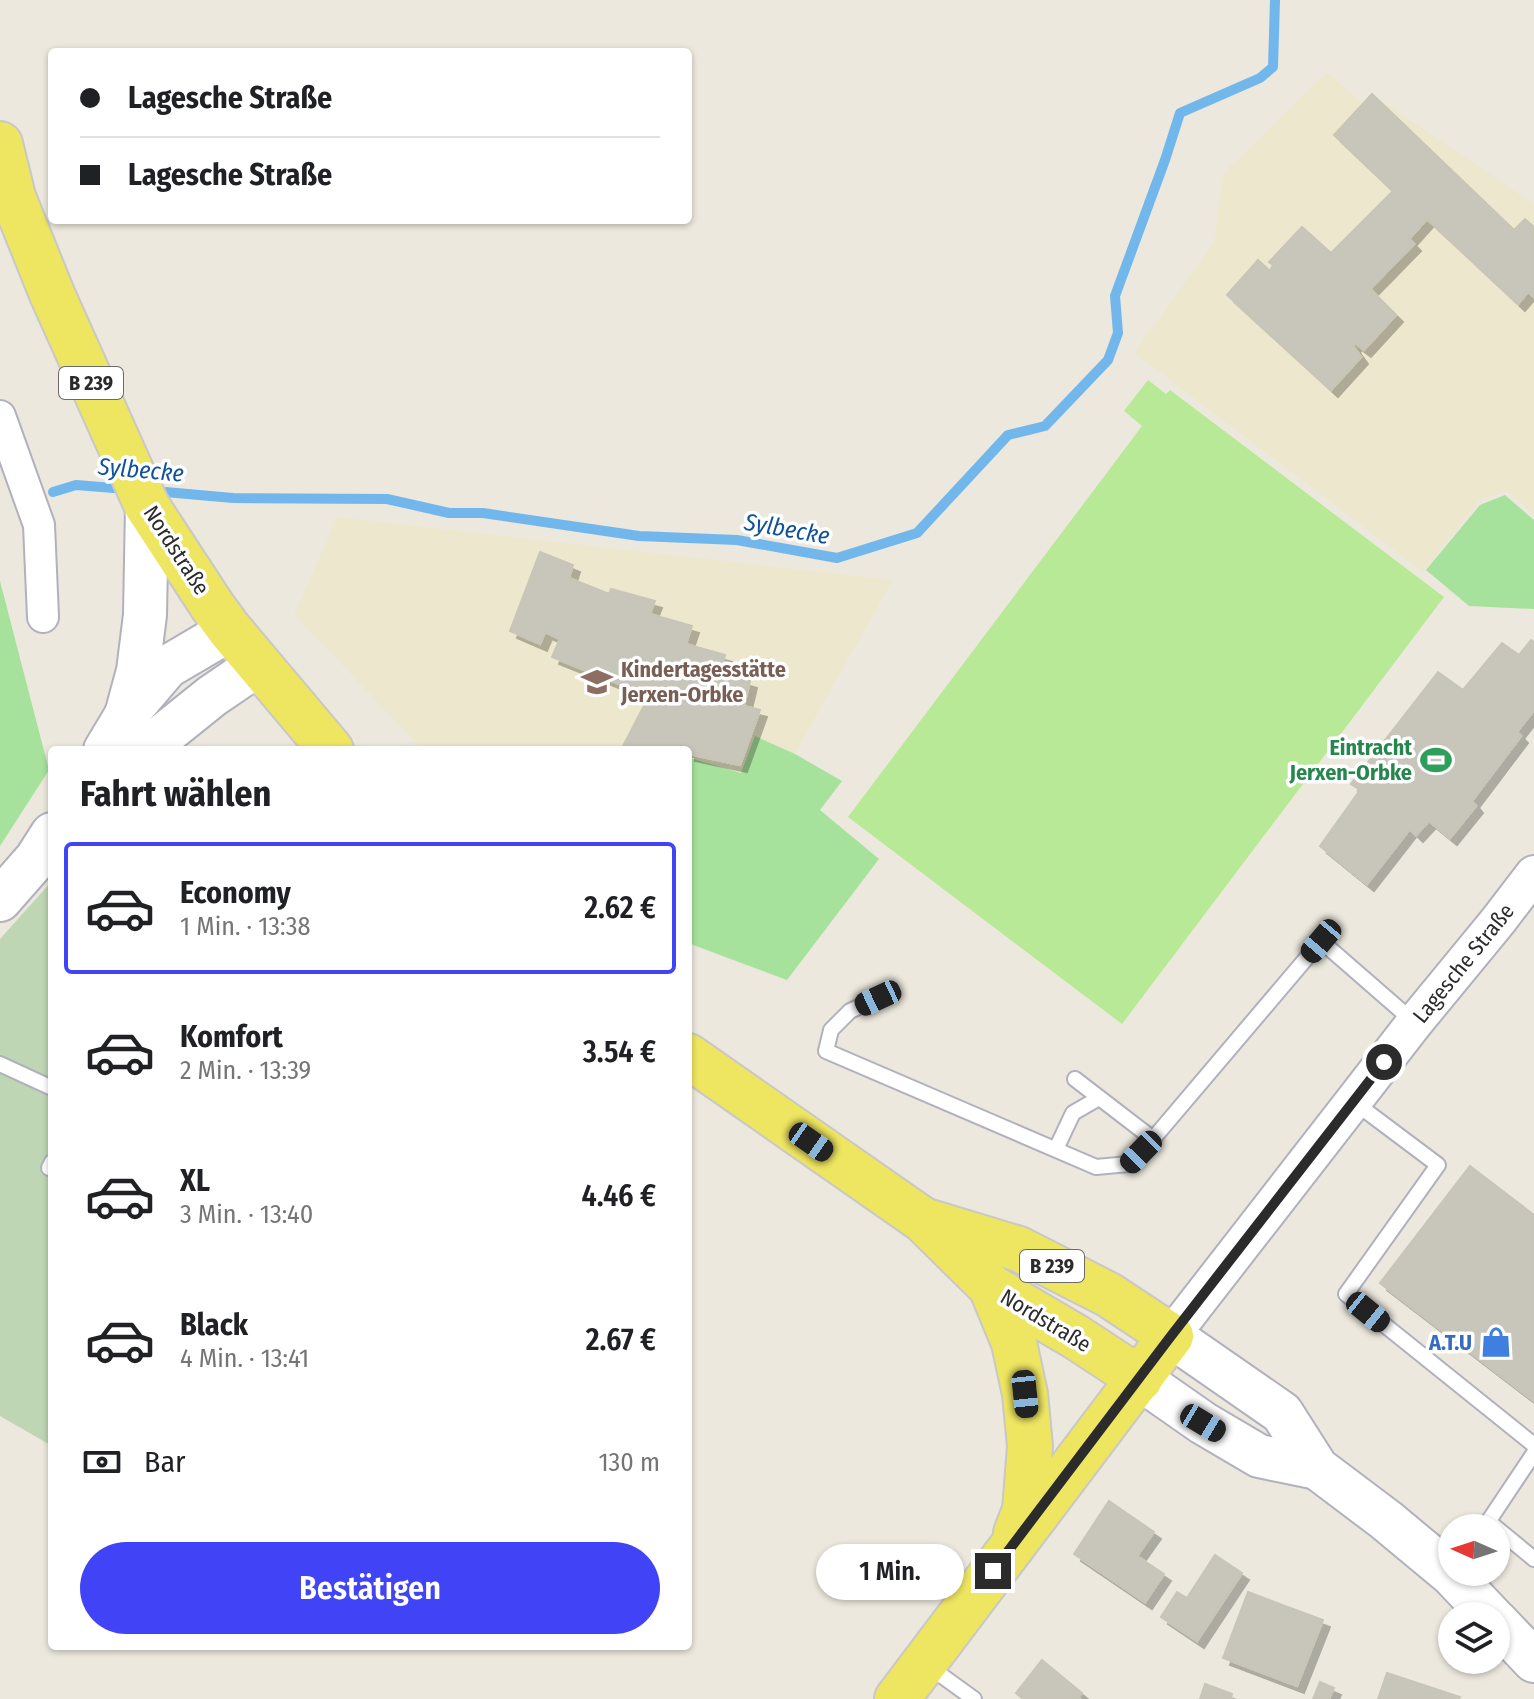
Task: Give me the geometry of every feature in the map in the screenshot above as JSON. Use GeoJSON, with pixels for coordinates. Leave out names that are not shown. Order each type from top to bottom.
{"type":"FeatureCollection","features":[{"type":"Feature","properties":{"kind":"main road","name":"Nordstraße"},"geometry":{"type":"LineString","coordinates":[[0,144],[13,197],[52,294],[139,489],[213,607],[328,746]]}},
{"type":"Feature","properties":{"kind":"main road"},"geometry":{"type":"LineString","coordinates":[[123,738],[138,671],[145,615],[139,489]]}},
{"type":"Feature","properties":{"kind":"main road"},"geometry":{"type":"LineString","coordinates":[[123,738],[167,667],[230,630]]}},
{"type":"Feature","properties":{"kind":"main road"},"geometry":{"type":"LineString","coordinates":[[123,738],[161,737],[212,696],[259,664]]}},
{"type":"Feature","properties":{"kind":"main road"},"geometry":{"type":"LineString","coordinates":[[0,900],[48,840]]}},
{"type":"Feature","properties":{"kind":"main road","name":"Nordstraße"},"geometry":{"type":"LineString","coordinates":[[692,1059],[923,1220],[991,1287],[1140,1379]]}},
{"type":"Feature","properties":{"kind":"main road","name":"Nordstraße"},"geometry":{"type":"LineString","coordinates":[[923,1220],[1019,1249],[1109,1295],[1171,1336]]}},
{"type":"Feature","properties":{"kind":"main road"},"geometry":{"type":"LineString","coordinates":[[991,1287],[1014,1343],[1025,1394],[1030,1446],[1025,1510],[1011,1548]]}},
{"type":"Feature","properties":{"kind":"main road"},"geometry":{"type":"LineString","coordinates":[[1171,1336],[1282,1413],[1317,1468],[1438,1562]]}},
{"type":"Feature","properties":{"kind":"main road","name":"Lagesche Straße"},"geometry":{"type":"LineString","coordinates":[[897,1699],[1171,1336]]}},
{"type":"Feature","properties":{"kind":"main road"},"geometry":{"type":"LineString","coordinates":[[1140,1379],[1203,1423],[1259,1456],[1317,1468]]}},
{"type":"Feature","properties":{"kind":"main road"},"geometry":{"type":"LineString","coordinates":[[1464,1586],[1478,1602]]}},
{"type":"Feature","properties":{"kind":"main road"},"geometry":{"type":"LineString","coordinates":[[1510,1636],[1534,1661]]}},
{"type":"Feature","properties":{"kind":"street"},"geometry":{"type":"LineString","coordinates":[[0,416],[39,525],[43,617]]}},
{"type":"Feature","properties":{"kind":"street","name":"Lagesche Straße"},"geometry":{"type":"LineString","coordinates":[[1171,1336],[1534,874]]}},
{"type":"Feature","properties":{"kind":"lane"},"geometry":{"type":"LineString","coordinates":[[878,998],[850,1011],[831,1030],[826,1051],[1096,1167],[1129,1164],[1321,941],[1415,1022]]}},
{"type":"Feature","properties":{"kind":"lane"},"geometry":{"type":"LineString","coordinates":[[0,1064],[48,1086]]}},
{"type":"Feature","properties":{"kind":"lane"},"geometry":{"type":"LineString","coordinates":[[1075,1079],[1153,1139]]}},
{"type":"Feature","properties":{"kind":"lane"},"geometry":{"type":"LineString","coordinates":[[1056,1149],[1073,1113],[1099,1098]]}},
{"type":"Feature","properties":{"kind":"lane"},"geometry":{"type":"LineString","coordinates":[[1354,1101],[1438,1165],[1346,1294],[1534,1445]]}},
{"type":"Feature","properties":{"kind":"lane"},"geometry":{"type":"LineString","coordinates":[[1494,1514],[1534,1453]]}},
{"type":"Feature","properties":{"kind":"lane"},"geometry":{"type":"LineString","coordinates":[[1510,1542],[1534,1559]]}},
{"type":"Feature","properties":{"kind":"lane"},"geometry":{"type":"LineString","coordinates":[[923,1662],[974,1699]]}},
{"type":"Feature","properties":{"kind":"shaded area"},"geometry":{"type":"Polygon","coordinates":[[[1327,72],[1363,103],[1373,95],[1534,204],[1534,516],[1508,491],[1480,500],[1423,572],[1134,353],[1214,242],[1223,173],[1327,72]]]}},
{"type":"Feature","properties":{"kind":"shaded area","name":"Kindertagesstätte Jerxen-Orbke"},"geometry":{"type":"Polygon","coordinates":[[[337,517],[893,580],[692,935],[692,746],[419,746],[294,615],[337,517]]]}},
{"type":"Feature","properties":{"kind":"green space"},"geometry":{"type":"Polygon","coordinates":[[[1148,380],[1166,394],[1170,390],[1444,597],[1122,1024],[848,817],[1142,426],[1124,411],[1148,380]]]}},
{"type":"Feature","properties":{"kind":"green space"},"geometry":{"type":"Polygon","coordinates":[[[1505,495],[1534,520],[1534,609],[1469,606],[1426,570],[1480,505],[1505,495]]]}},
{"type":"Feature","properties":{"kind":"green space"},"geometry":{"type":"Polygon","coordinates":[[[0,581],[48,772],[0,846],[0,581]]]}},
{"type":"Feature","properties":{"kind":"green space"},"geometry":{"type":"Polygon","coordinates":[[[755,736],[842,781],[820,810],[879,859],[787,980],[692,944],[692,759],[741,773],[755,736]]]}},
{"type":"Feature","properties":{"kind":"green space"},"geometry":{"type":"Polygon","coordinates":[[[48,885],[48,1444],[0,1416],[0,939],[48,885]]]}},
{"type":"Feature","properties":{"kind":"building"},"geometry":{"type":"Polygon","coordinates":[[[1372,94],[1514,230],[1525,219],[1534,227],[1534,297],[1528,292],[1518,304],[1427,219],[1409,239],[1414,244],[1370,289],[1396,315],[1364,350],[1355,343],[1353,346],[1361,357],[1331,390],[1227,295],[1258,260],[1270,271],[1273,265],[1269,262],[1302,227],[1331,253],[1393,191],[1334,135],[1372,94]]]}},
{"type":"Feature","properties":{"kind":"building","name":"Kindertagesstätte Jerxen-Orbke"},"geometry":{"type":"Polygon","coordinates":[[[540,552],[573,565],[569,578],[609,594],[611,589],[655,601],[650,614],[692,626],[686,644],[725,655],[721,673],[750,681],[744,706],[760,710],[740,765],[692,755],[692,746],[623,746],[649,696],[552,657],[560,639],[545,632],[540,644],[510,631],[540,552]]]}},
{"type":"Feature","properties":{"kind":"building","name":"Eintracht Jerxen-Orbke"},"geometry":{"type":"Polygon","coordinates":[[[1531,640],[1534,642],[1534,710],[1517,732],[1521,736],[1472,801],[1476,806],[1450,838],[1429,821],[1416,835],[1410,829],[1367,884],[1320,846],[1360,790],[1351,784],[1438,672],[1463,690],[1502,643],[1519,655],[1531,640]]]}},
{"type":"Feature","properties":{"kind":"building","name":"A.T.U"},"geometry":{"type":"Polygon","coordinates":[[[1470,1166],[1534,1215],[1534,1401],[1380,1283],[1470,1166]]]}},
{"type":"Feature","properties":{"kind":"building"},"geometry":{"type":"Polygon","coordinates":[[[1109,1501],[1154,1532],[1137,1556],[1164,1574],[1145,1602],[1074,1554],[1109,1501]]]}},
{"type":"Feature","properties":{"kind":"building"},"geometry":{"type":"Polygon","coordinates":[[[1215,1555],[1242,1573],[1197,1641],[1161,1617],[1177,1592],[1187,1598],[1215,1555]]]}},
{"type":"Feature","properties":{"kind":"building"},"geometry":{"type":"Polygon","coordinates":[[[1248,1592],[1323,1620],[1297,1686],[1223,1658],[1248,1592]]]}},
{"type":"Feature","properties":{"kind":"building"},"geometry":{"type":"Polygon","coordinates":[[[1042,1660],[1082,1693],[1078,1697],[1080,1699],[1023,1699],[1016,1693],[1042,1660]]]}},
{"type":"Feature","properties":{"kind":"building"},"geometry":{"type":"Polygon","coordinates":[[[1387,1673],[1460,1697],[1378,1699],[1387,1673]]]}},
{"type":"Feature","properties":{"kind":"building"},"geometry":{"type":"Polygon","coordinates":[[[1320,1682],[1334,1688],[1329,1699],[1313,1699],[1320,1682]]]}},
{"type":"Feature","properties":{"kind":"building"},"geometry":{"type":"Polygon","coordinates":[[[1205,1684],[1232,1694],[1231,1699],[1200,1699],[1205,1684]]]}},
{"type":"Feature","properties":{"kind":"waterway","name":"Sylbecke"},"geometry":{"type":"LineString","coordinates":[[154,491],[233,498],[387,499],[449,513],[483,513],[639,536],[737,540],[837,558],[917,533],[1008,435],[1045,426],[1108,360],[1118,333],[1115,296],[1180,113],[1260,78],[1273,67],[1275,0]]}},
{"type":"Feature","properties":{"kind":"waterway","name":"Sylbecke"},"geometry":{"type":"LineString","coordinates":[[53,492],[76,485],[126,489]]}},
{"type":"Feature","properties":{"kind":"place","name":"Kindertagesstätte Jerxen-Orbke"},"geometry":{"type":"Point","coordinates":[597,682]}},
{"type":"Feature","properties":{"kind":"place","name":"Eintracht Jerxen-Orbke"},"geometry":{"type":"Point","coordinates":[1436,760]}},
{"type":"Feature","properties":{"kind":"place","name":"A.T.U"},"geometry":{"type":"Point","coordinates":[1496,1342]}},
{"type":"Feature","properties":{"kind":"route"},"geometry":{"type":"LineString","coordinates":[[993,1571],[1384,1062]]}}]}
